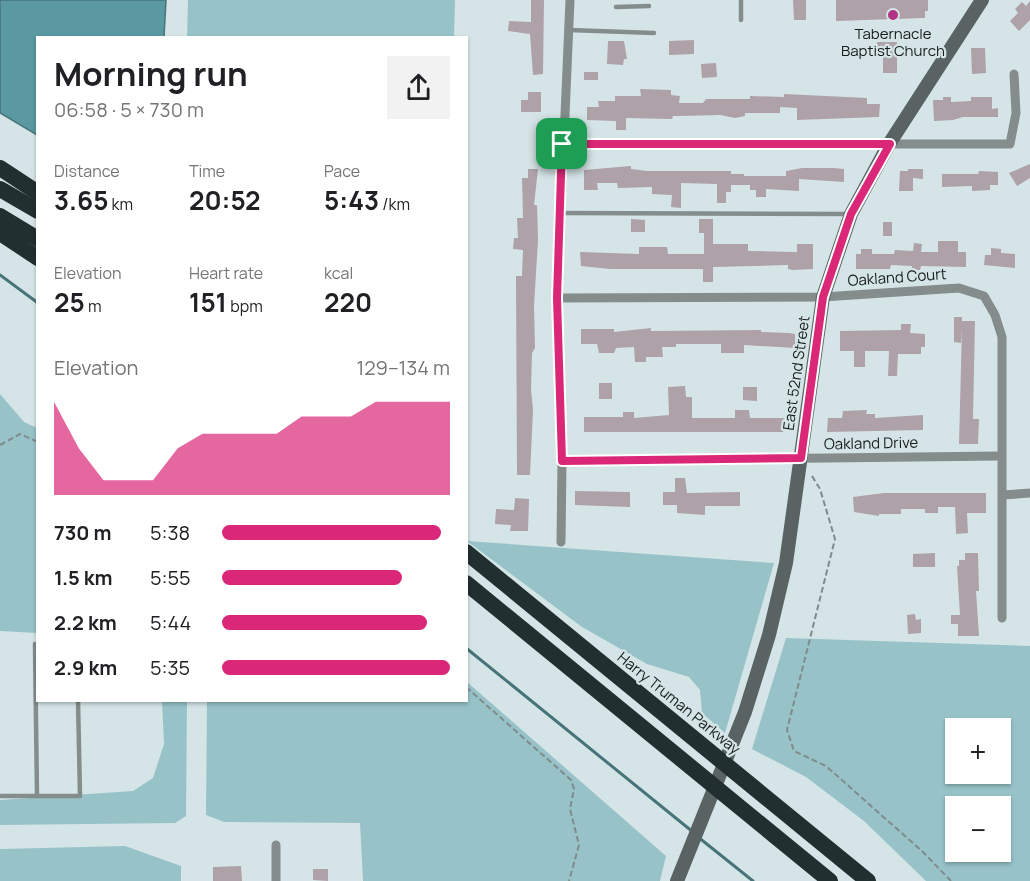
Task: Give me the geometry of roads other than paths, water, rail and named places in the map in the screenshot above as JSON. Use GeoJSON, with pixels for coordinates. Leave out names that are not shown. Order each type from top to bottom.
{"type":"FeatureCollection","features":[{"type":"Feature","properties":{"kind":"highway"},"geometry":{"type":"LineString","coordinates":[[0,168],[36,192]]}},
{"type":"Feature","properties":{"kind":"highway"},"geometry":{"type":"LineString","coordinates":[[0,189],[36,210]]}},
{"type":"Feature","properties":{"kind":"highway"},"geometry":{"type":"LineString","coordinates":[[0,216],[36,238]]}},
{"type":"Feature","properties":{"kind":"highway"},"geometry":{"type":"LineString","coordinates":[[0,233],[36,257]]}},
{"type":"Feature","properties":{"kind":"highway","name":"Harry Truman Parkway"},"geometry":{"type":"LineString","coordinates":[[468,554],[868,881]]}},
{"type":"Feature","properties":{"kind":"highway"},"geometry":{"type":"LineString","coordinates":[[468,586],[830,881]]}},
{"type":"Feature","properties":{"kind":"highway"},"geometry":{"type":"LineString","coordinates":[[846,863],[874,881]]}},
{"type":"Feature","properties":{"kind":"main road","name":"East 52nd Street"},"geometry":{"type":"LineString","coordinates":[[677,881],[745,712],[769,635],[786,563],[823,297],[851,214],[890,144],[982,0]]}},
{"type":"Feature","properties":{"kind":"street"},"geometry":{"type":"LineString","coordinates":[[561,542],[562,461],[557,298],[570,0]]}},
{"type":"Feature","properties":{"kind":"street"},"geometry":{"type":"LineString","coordinates":[[562,144],[1010,144],[1016,113],[1014,74]]}},
{"type":"Feature","properties":{"kind":"street","name":"Oakland Court"},"geometry":{"type":"LineString","coordinates":[[557,298],[823,297],[959,288],[984,296],[995,315],[1002,337],[1002,618]]}},
{"type":"Feature","properties":{"kind":"street","name":"Oakland Drive"},"geometry":{"type":"LineString","coordinates":[[562,461],[1001,456]]}},
{"type":"Feature","properties":{"kind":"street"},"geometry":{"type":"LineString","coordinates":[[1003,495],[1030,493]]}},
{"type":"Feature","properties":{"kind":"street"},"geometry":{"type":"LineString","coordinates":[[276,844],[276,881]]}},
{"type":"Feature","properties":{"kind":"lane"},"geometry":{"type":"LineString","coordinates":[[741,0],[741,20]]}},
{"type":"Feature","properties":{"kind":"lane"},"geometry":{"type":"LineString","coordinates":[[616,8],[649,6]]}},
{"type":"Feature","properties":{"kind":"lane"},"geometry":{"type":"LineString","coordinates":[[569,30],[654,33]]}},
{"type":"Feature","properties":{"kind":"lane"},"geometry":{"type":"LineString","coordinates":[[560,213],[851,214]]}},
{"type":"Feature","properties":{"kind":"lane"},"geometry":{"type":"LineString","coordinates":[[37,796],[38,702]]}},
{"type":"Feature","properties":{"kind":"lane"},"geometry":{"type":"LineString","coordinates":[[0,796],[80,796],[78,702]]}},
{"type":"Feature","properties":{"kind":"waterway"},"geometry":{"type":"LineString","coordinates":[[0,275],[36,302]]}},
{"type":"Feature","properties":{"kind":"waterway"},"geometry":{"type":"LineString","coordinates":[[468,650],[693,832]]}},
{"type":"Feature","properties":{"kind":"waterway"},"geometry":{"type":"LineString","coordinates":[[698,837],[753,881]]}},
{"type":"Feature","properties":{"kind":"place","name":"Tabernacle Baptist Church"},"geometry":{"type":"Point","coordinates":[893,15]}}]}
